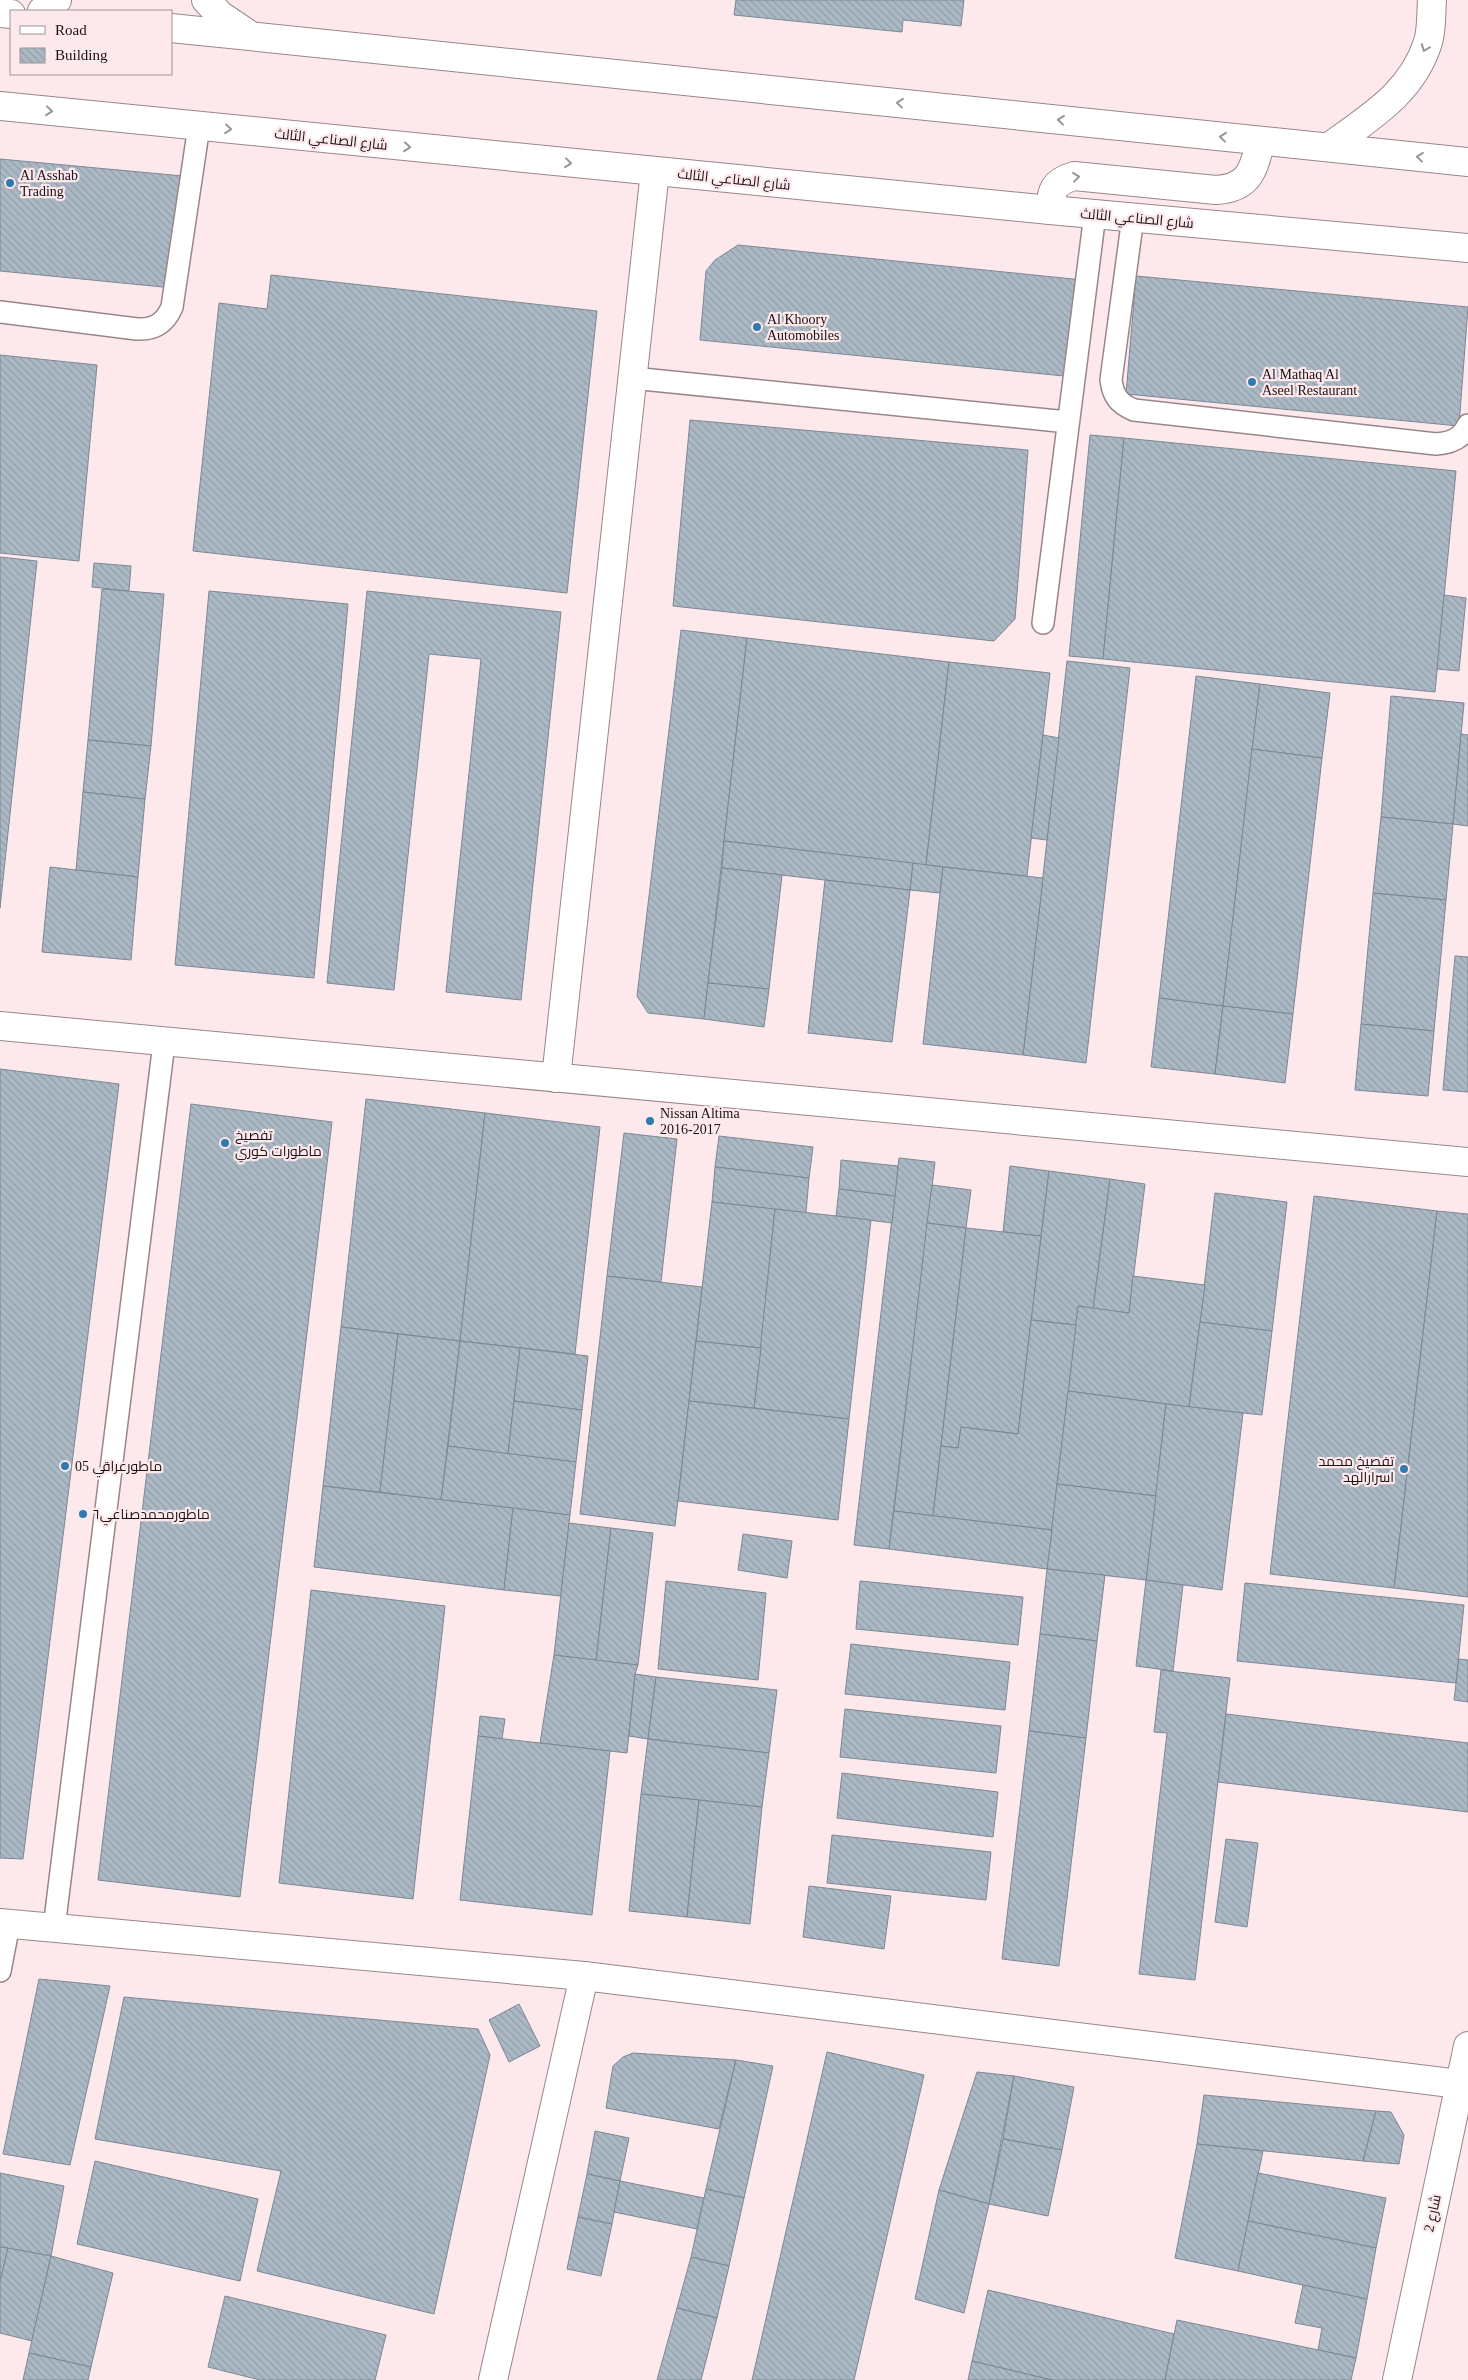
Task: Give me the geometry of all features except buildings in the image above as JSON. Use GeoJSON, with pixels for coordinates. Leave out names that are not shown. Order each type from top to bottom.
{"type":"FeatureCollection","features":[{"type":"Feature","properties":{"kind":"street"},"geometry":{"type":"LineString","coordinates":[[43,10],[57,0]]}},
{"type":"Feature","properties":{"kind":"street"},"geometry":{"type":"LineString","coordinates":[[206,0],[220,15],[251,36]]}},
{"type":"Feature","properties":{"kind":"street"},"geometry":{"type":"LineString","coordinates":[[1330,147],[1399,94],[1416,69],[1428,41],[1432,0]]}},
{"type":"Feature","properties":{"kind":"street"},"geometry":{"type":"LineString","coordinates":[[172,28],[1468,162]]}},
{"type":"Feature","properties":{"kind":"street","name":"شارع الصناعي الثالث"},"geometry":{"type":"LineString","coordinates":[[0,106],[1050,210],[1468,248]]}},
{"type":"Feature","properties":{"kind":"street"},"geometry":{"type":"LineString","coordinates":[[1050,210],[1051,193],[1056,185],[1064,179],[1074,176],[1216,190],[1228,189],[1240,185],[1249,177],[1262,141]]}},
{"type":"Feature","properties":{"kind":"street"},"geometry":{"type":"LineString","coordinates":[[556,1078],[655,171]]}},
{"type":"Feature","properties":{"kind":"street"},"geometry":{"type":"LineString","coordinates":[[0,1026],[164,1043],[1468,1162]]}},
{"type":"Feature","properties":{"kind":"street"},"geometry":{"type":"LineString","coordinates":[[4,1923],[584,1976],[1459,2084]]}},
{"type":"Feature","properties":{"kind":"street"},"geometry":{"type":"LineString","coordinates":[[493,2380],[584,1976]]}},
{"type":"Feature","properties":{"kind":"street","name":"شارع 2"},"geometry":{"type":"LineString","coordinates":[[1397,2380],[1468,2046]]}},
{"type":"Feature","properties":{"kind":"lane"},"geometry":{"type":"LineString","coordinates":[[0,312],[136,329],[148,330],[159,326],[167,317],[172,307],[199,126]]}},
{"type":"Feature","properties":{"kind":"lane"},"geometry":{"type":"LineString","coordinates":[[1043,623],[1094,214]]}},
{"type":"Feature","properties":{"kind":"lane"},"geometry":{"type":"LineString","coordinates":[[1133,217],[1111,380],[1112,390],[1117,400],[1125,406],[1134,410],[1436,444],[1447,444],[1458,439],[1468,425]]}},
{"type":"Feature","properties":{"kind":"lane"},"geometry":{"type":"LineString","coordinates":[[632,378],[1068,422]]}},
{"type":"Feature","properties":{"kind":"lane"},"geometry":{"type":"LineString","coordinates":[[54,1928],[164,1043]]}},
{"type":"Feature","properties":{"kind":"lane"},"geometry":{"type":"LineString","coordinates":[[0,1971],[4,1923]]}},
{"type":"Feature","properties":{"kind":"place","name":"Al Asshab Trading"},"geometry":{"type":"Point","coordinates":[10,183]}},
{"type":"Feature","properties":{"kind":"place","name":"Al Khoory Automobiles"},"geometry":{"type":"Point","coordinates":[757,327]}},
{"type":"Feature","properties":{"kind":"place","name":"Al Mathaq Al Aseel Restaurant"},"geometry":{"type":"Point","coordinates":[1252,382]}},
{"type":"Feature","properties":{"kind":"place","name":"Nissan Altima 2016-2017"},"geometry":{"type":"Point","coordinates":[650,1121]}},
{"type":"Feature","properties":{"kind":"place","name":"تفصيخ ماطورات كوري"},"geometry":{"type":"Point","coordinates":[225,1143]}},
{"type":"Feature","properties":{"kind":"place","name":"ماطورعراقي 05"},"geometry":{"type":"Point","coordinates":[65,1466]}},
{"type":"Feature","properties":{"kind":"place","name":"تفصيخ محمد اسرارالهد"},"geometry":{"type":"Point","coordinates":[1404,1469]}},
{"type":"Feature","properties":{"kind":"place","name":"ماطورمحمدصناعي٦"},"geometry":{"type":"Point","coordinates":[83,1514]}}]}
